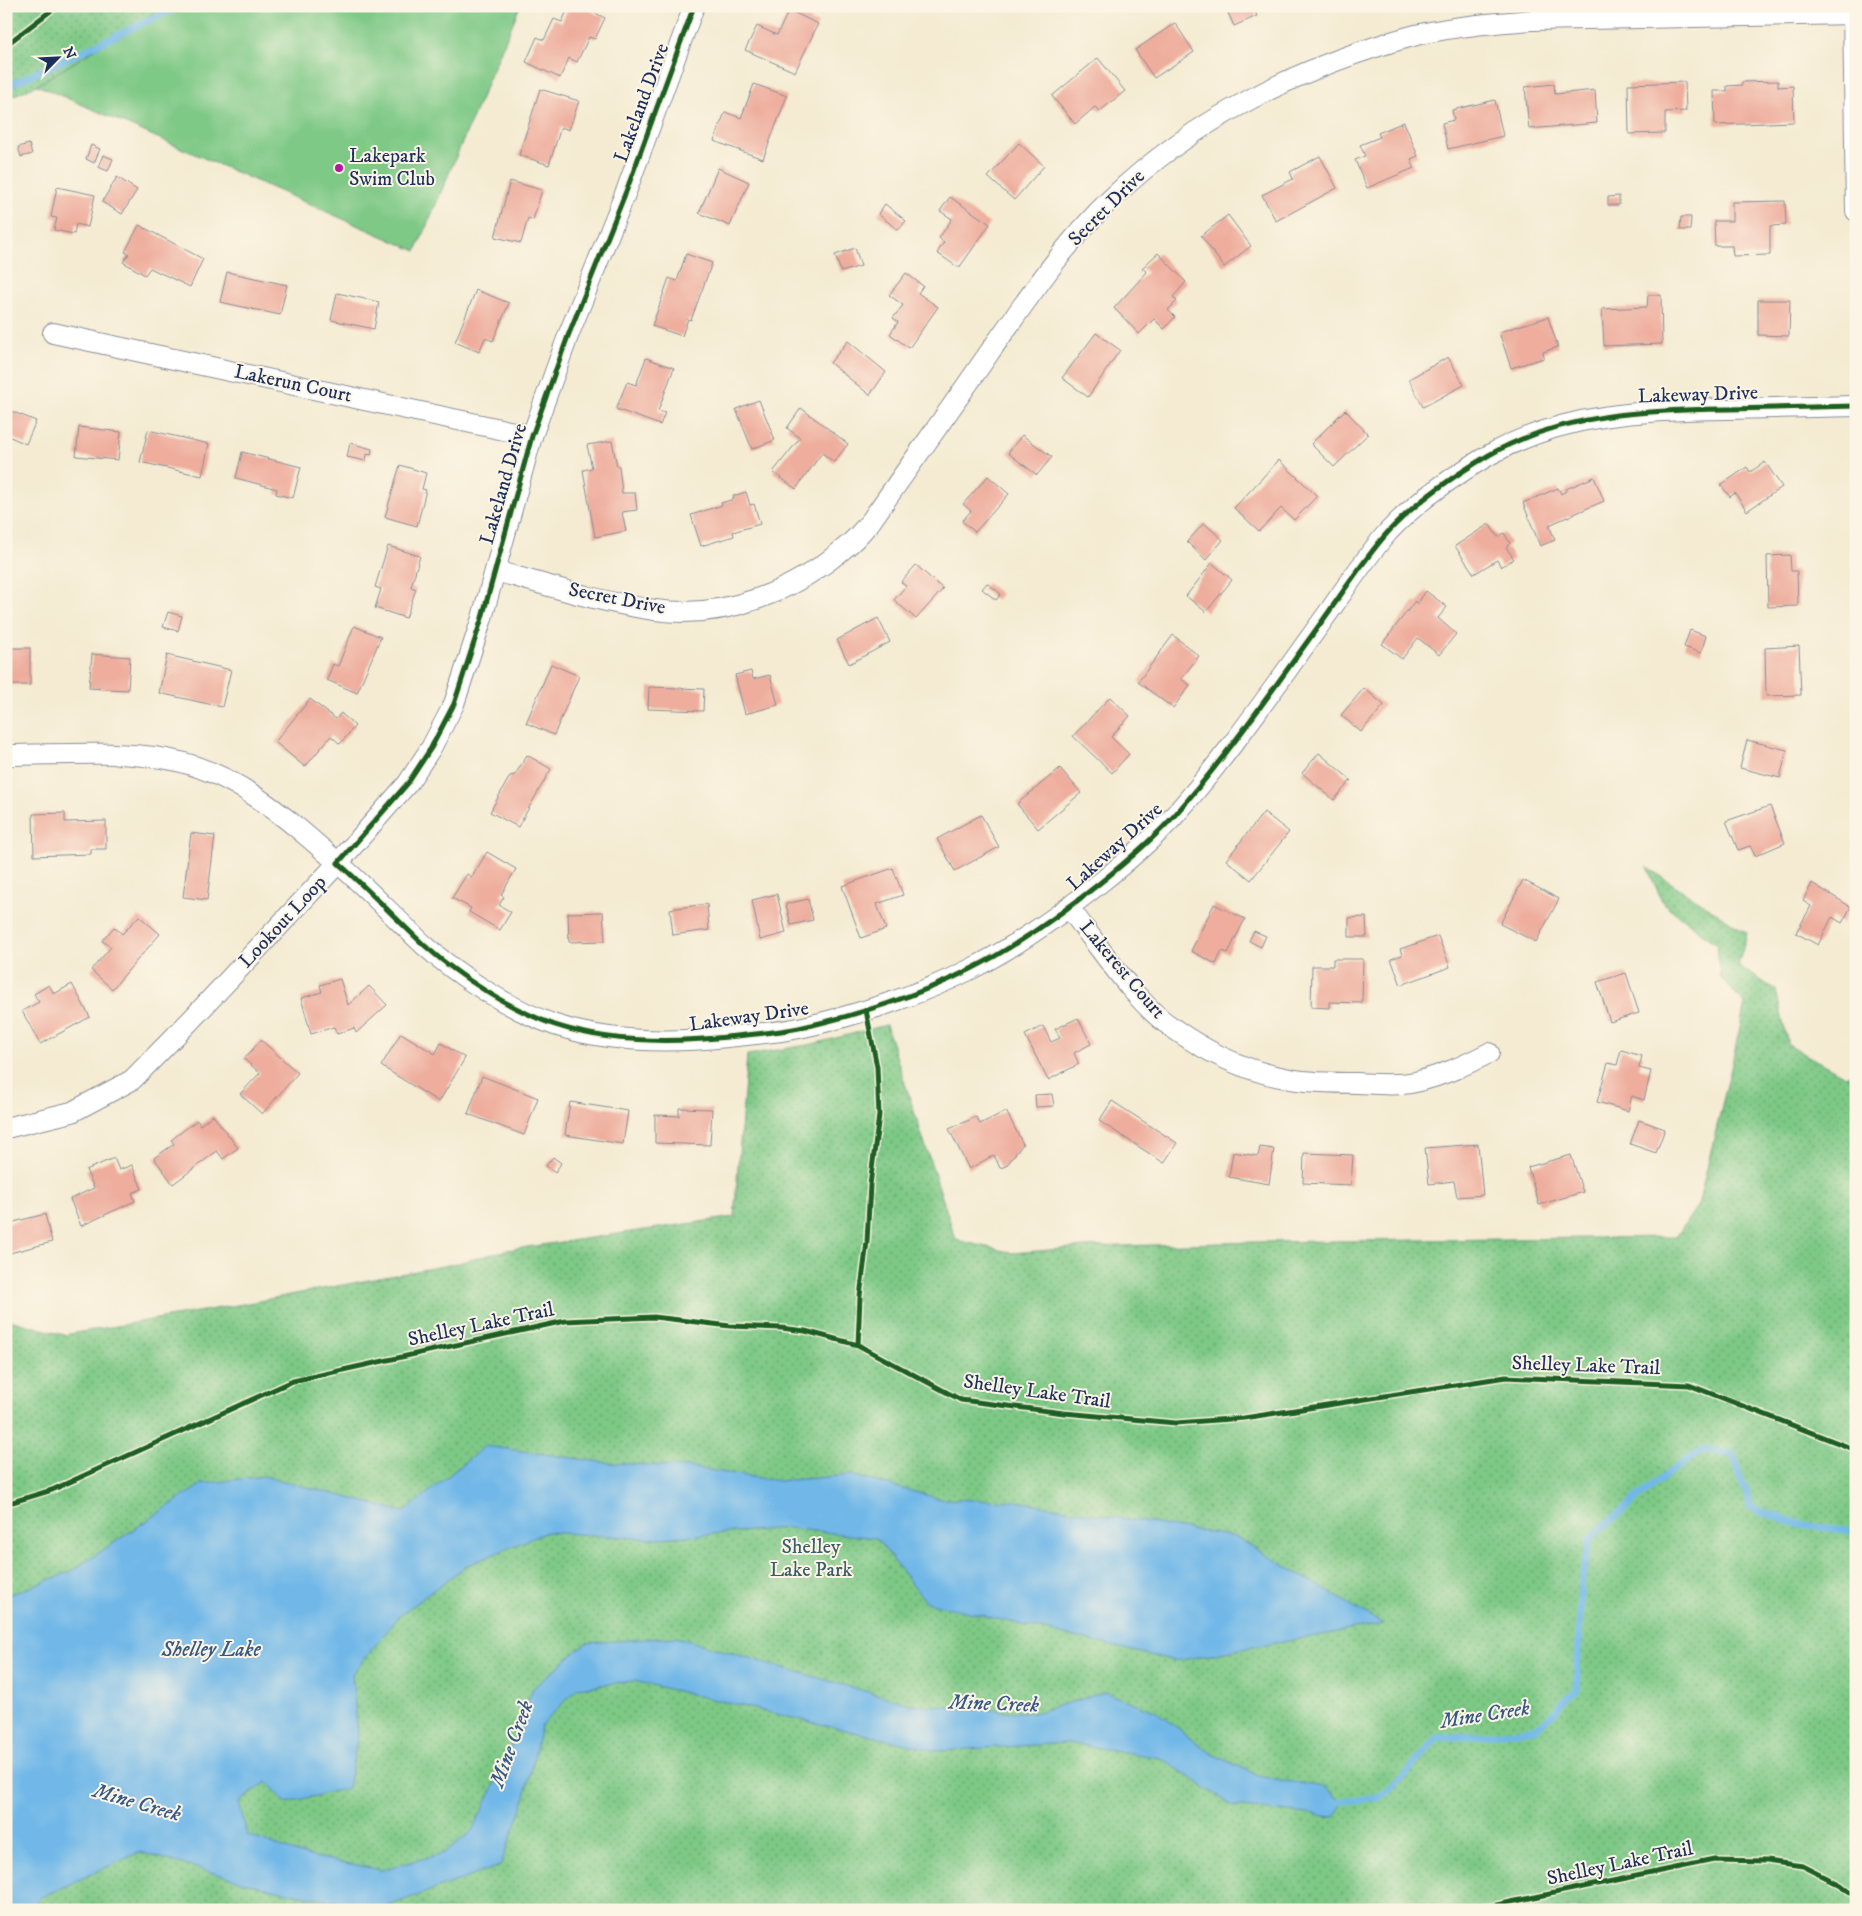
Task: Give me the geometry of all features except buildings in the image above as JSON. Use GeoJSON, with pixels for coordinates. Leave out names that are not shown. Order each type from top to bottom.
{"type":"FeatureCollection","features":[{"type":"Feature","properties":{"kind":"street","name":"Lakeland Drive"},"geometry":{"type":"LineString","coordinates":[[338,863],[408,783],[431,748],[454,704],[496,571],[532,436],[568,336],[627,190],[694,6]]}},
{"type":"Feature","properties":{"kind":"street"},"geometry":{"type":"LineString","coordinates":[[1854,11],[1856,211]]}},
{"type":"Feature","properties":{"kind":"street","name":"Secret Drive"},"geometry":{"type":"LineString","coordinates":[[496,571],[614,602],[655,610],[694,612],[729,607],[761,598],[789,586],[820,568],[849,545],[871,521],[1044,275],[1110,200],[1173,146],[1217,118],[1314,69],[1418,35],[1480,24],[1533,20],[1854,11]]}},
{"type":"Feature","properties":{"kind":"street","name":"Lakerun Court"},"geometry":{"type":"LineString","coordinates":[[53,333],[532,436]]}},
{"type":"Feature","properties":{"kind":"street","name":"Lakeway Drive"},"geometry":{"type":"LineString","coordinates":[[338,863],[426,946],[464,976],[488,992],[552,1024],[588,1034],[647,1040],[685,1041],[798,1028],[866,1010],[936,985],[973,968],[1023,939],[1070,908],[1135,855],[1172,818],[1246,725],[1389,531],[1441,487],[1492,454],[1535,435],[1586,419],[1636,412],[1856,406]]}},
{"type":"Feature","properties":{"kind":"street","name":"Lookout Loop"},"geometry":{"type":"LineString","coordinates":[[6,755],[139,756],[190,765],[232,783],[266,804],[338,863],[132,1080],[72,1112],[6,1128]]}},
{"type":"Feature","properties":{"kind":"street","name":"Lakerest Court"},"geometry":{"type":"LineString","coordinates":[[1070,908],[1126,981],[1169,1025],[1226,1059],[1257,1071],[1291,1079],[1325,1082],[1413,1083],[1449,1073],[1489,1053]]}},
{"type":"Feature","properties":{"kind":"green space"},"geometry":{"type":"Polygon","coordinates":[[[6,6],[166,6],[37,85],[6,99],[6,6]]]}},
{"type":"Feature","properties":{"kind":"green space","name":"Lakepark Swim Club"},"geometry":{"type":"Polygon","coordinates":[[[166,6],[520,6],[416,251],[37,85],[166,6]]]}},
{"type":"Feature","properties":{"kind":"green space","name":"Shelley Lake Park"},"geometry":{"type":"Polygon","coordinates":[[[1647,867],[1747,933],[1738,966],[1776,990],[1788,1045],[1845,1076],[1856,1073],[1856,1910],[6,1910],[6,1319],[64,1335],[243,1304],[458,1263],[507,1250],[734,1217],[747,1055],[813,1044],[886,1025],[956,1240],[1013,1253],[1085,1247],[1255,1242],[1676,1237],[1698,1205],[1745,1004],[1720,977],[1717,945],[1663,903],[1647,867]]]}},
{"type":"Feature","properties":{"kind":"water","name":"Shelley Lake"},"geometry":{"type":"Polygon","coordinates":[[[485,1446],[609,1463],[689,1467],[779,1481],[851,1475],[941,1499],[1016,1501],[1236,1537],[1383,1624],[1175,1661],[926,1602],[876,1538],[787,1528],[650,1539],[547,1532],[466,1566],[400,1615],[352,1674],[358,1735],[348,1788],[286,1803],[267,1782],[239,1802],[247,1835],[300,1854],[381,1870],[444,1853],[472,1831],[507,1759],[533,1688],[586,1643],[676,1637],[910,1704],[1034,1713],[1105,1692],[1157,1712],[1212,1754],[1262,1777],[1324,1787],[1344,1802],[1334,1817],[1233,1806],[1161,1758],[1068,1743],[936,1751],[634,1681],[577,1688],[541,1726],[523,1805],[500,1866],[376,1910],[262,1887],[140,1852],[39,1898],[34,1910],[6,1910],[6,1596],[70,1572],[202,1484],[264,1476],[404,1512],[485,1446]]]}},
{"type":"Feature","properties":{"kind":"waterway"},"geometry":{"type":"LineString","coordinates":[[6,87],[180,6]]}},
{"type":"Feature","properties":{"kind":"waterway","name":"Mine Creek"},"geometry":{"type":"LineString","coordinates":[[1336,1802],[1378,1798],[1404,1776],[1437,1738],[1536,1729],[1576,1690],[1582,1580],[1589,1539],[1656,1482],[1704,1449],[1733,1454],[1751,1508],[1807,1526],[1856,1531]]}},
{"type":"Feature","properties":{"kind":"cycle path"},"geometry":{"type":"LineString","coordinates":[[6,45],[57,6]]}},
{"type":"Feature","properties":{"kind":"cycle path"},"geometry":{"type":"LineString","coordinates":[[694,6],[627,189],[568,336],[532,436],[482,618],[454,704],[431,748],[408,783],[338,863],[424,945],[453,969],[503,1001],[555,1025],[597,1035],[662,1041],[706,1039],[772,1032],[799,1028],[865,1011],[951,979],[1005,950],[1054,918],[1110,875],[1156,834],[1194,793],[1232,745],[1379,542],[1423,500],[1476,463],[1517,441],[1546,430],[1605,417],[1666,411],[1856,406]]}},
{"type":"Feature","properties":{"kind":"cycle path"},"geometry":{"type":"LineString","coordinates":[[858,1345],[860,1296],[867,1242],[870,1185],[879,1115],[877,1067],[866,1010]]}},
{"type":"Feature","properties":{"kind":"cycle path","name":"Shelley Lake Trail"},"geometry":{"type":"LineString","coordinates":[[6,1504],[52,1490],[293,1381],[565,1321],[654,1317],[730,1326],[805,1331],[858,1345],[961,1400],[1064,1413],[1176,1423],[1244,1418],[1506,1377],[1689,1385],[1856,1450]]}},
{"type":"Feature","properties":{"kind":"cycle path","name":"Shelley Lake Trail"},"geometry":{"type":"LineString","coordinates":[[1472,1910],[1714,1860],[1767,1861],[1803,1866],[1841,1885],[1856,1897]]}},
{"type":"Feature","properties":{"kind":"place","name":"Lakepark Swim Club"},"geometry":{"type":"Point","coordinates":[339,168]}}]}
